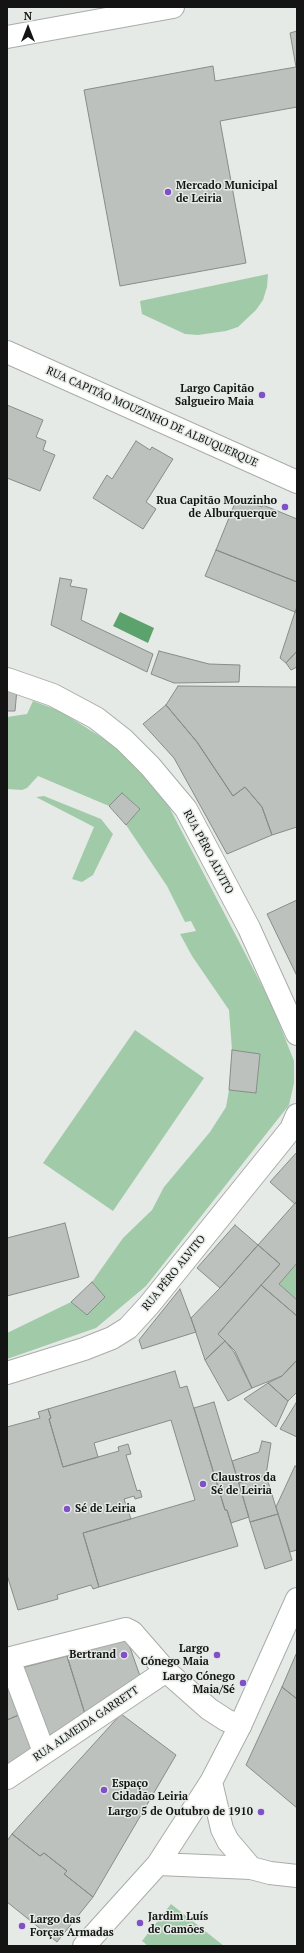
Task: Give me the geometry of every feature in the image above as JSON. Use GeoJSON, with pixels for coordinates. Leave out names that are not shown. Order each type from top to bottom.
{"type":"FeatureCollection","features":[{"type":"Feature","properties":{"kind":"street"},"geometry":{"type":"LineString","coordinates":[[7,37],[173,7]]}},
{"type":"Feature","properties":{"kind":"street","name":"RUA CAPITÃO MOUZINHO DE ALBUQUERQUE"},"geometry":{"type":"LineString","coordinates":[[7,352],[297,482]]}},
{"type":"Feature","properties":{"kind":"street","name":"RUA PÊRO ALVITO"},"geometry":{"type":"LineString","coordinates":[[7,679],[54,695],[96,718],[124,740],[150,766],[186,809],[249,928],[297,1034]]}},
{"type":"Feature","properties":{"kind":"street","name":"RUA PÊRO ALVITO"},"geometry":{"type":"LineString","coordinates":[[7,1373],[84,1349],[112,1338],[128,1328],[150,1305],[291,1129],[297,1115]]}},
{"type":"Feature","properties":{"kind":"street"},"geometry":{"type":"LineString","coordinates":[[84,1946],[158,1864],[211,1782],[240,1726],[297,1599]]}},
{"type":"Feature","properties":{"kind":"street"},"geometry":{"type":"LineString","coordinates":[[44,1752],[8,1659],[119,1629],[129,1630],[166,1671],[209,1709],[226,1720],[240,1726]]}},
{"type":"Feature","properties":{"kind":"street","name":"RUA ALMEIDA GARRETT"},"geometry":{"type":"LineString","coordinates":[[7,1778],[166,1671]]}},
{"type":"Feature","properties":{"kind":"street"},"geometry":{"type":"LineString","coordinates":[[211,1782],[222,1829],[232,1847],[251,1868]]}},
{"type":"Feature","properties":{"kind":"street"},"geometry":{"type":"LineString","coordinates":[[158,1864],[251,1868],[270,1873],[297,1876]]}},
{"type":"Feature","properties":{"kind":"shaded area"},"geometry":{"type":"Polygon","coordinates":[[[268,274],[267,287],[263,300],[256,310],[238,327],[226,331],[198,335],[185,334],[142,314],[140,301],[268,274]]]}},
{"type":"Feature","properties":{"kind":"shaded area"},"geometry":{"type":"Polygon","coordinates":[[[120,612],[154,628],[148,643],[113,626],[120,612]]]}},
{"type":"Feature","properties":{"kind":"shaded area"},"geometry":{"type":"Polygon","coordinates":[[[33,701],[60,711],[112,744],[141,772],[167,803],[272,1005],[294,1061],[294,1083],[289,1105],[146,1286],[96,1328],[7,1359],[7,1333],[71,1302],[87,1315],[105,1297],[92,1282],[123,1238],[152,1210],[164,1187],[210,1132],[226,1107],[229,1090],[256,1092],[260,1055],[232,1050],[229,1010],[192,956],[180,934],[196,931],[191,921],[185,922],[167,886],[126,825],[140,809],[122,793],[109,806],[38,776],[27,788],[22,790],[7,789],[7,717],[27,714],[33,701]]]}},
{"type":"Feature","properties":{"kind":"shaded area"},"geometry":{"type":"Polygon","coordinates":[[[44,796],[101,819],[113,834],[93,875],[82,882],[72,879],[94,827],[36,797],[44,796]]]}},
{"type":"Feature","properties":{"kind":"shaded area"},"geometry":{"type":"Polygon","coordinates":[[[135,1030],[204,1078],[113,1211],[43,1163],[135,1030]]]}},
{"type":"Feature","properties":{"kind":"shaded area"},"geometry":{"type":"Polygon","coordinates":[[[297,1263],[297,1300],[279,1284],[297,1263]]]}},
{"type":"Feature","properties":{"kind":"shaded area"},"geometry":{"type":"Polygon","coordinates":[[[171,1904],[224,1946],[148,1946],[142,1941],[171,1904]]]}},
{"type":"Feature","properties":{"kind":"building","name":"Mercado Municipal de Leiria"},"geometry":{"type":"Polygon","coordinates":[[[297,31],[297,107],[220,121],[246,263],[120,286],[84,90],[213,66],[215,81],[296,67],[290,33],[297,31]]]}},
{"type":"Feature","properties":{"kind":"building"},"geometry":{"type":"Polygon","coordinates":[[[7,405],[43,420],[36,437],[46,441],[43,450],[55,455],[40,491],[7,478],[7,405]]]}},
{"type":"Feature","properties":{"kind":"building"},"geometry":{"type":"Polygon","coordinates":[[[136,441],[150,450],[152,447],[173,459],[146,502],[156,509],[143,529],[93,498],[107,475],[112,479],[136,441]]]}},
{"type":"Feature","properties":{"kind":"building"},"geometry":{"type":"Polygon","coordinates":[[[237,498],[262,507],[263,505],[297,519],[297,582],[216,550],[237,498]]]}},
{"type":"Feature","properties":{"kind":"building"},"geometry":{"type":"Polygon","coordinates":[[[216,550],[297,582],[297,607],[295,612],[205,576],[216,550]]]}},
{"type":"Feature","properties":{"kind":"building"},"geometry":{"type":"Polygon","coordinates":[[[60,578],[72,580],[70,586],[87,589],[81,620],[153,654],[147,672],[51,625],[60,578]]]}},
{"type":"Feature","properties":{"kind":"building"},"geometry":{"type":"Polygon","coordinates":[[[295,612],[297,613],[297,651],[286,663],[280,658],[295,612]]]}},
{"type":"Feature","properties":{"kind":"building"},"geometry":{"type":"Polygon","coordinates":[[[159,651],[209,664],[240,665],[239,682],[174,683],[151,674],[159,651]]]}},
{"type":"Feature","properties":{"kind":"building"},"geometry":{"type":"Polygon","coordinates":[[[297,651],[297,667],[291,670],[286,663],[297,651]]]}},
{"type":"Feature","properties":{"kind":"building"},"geometry":{"type":"Polygon","coordinates":[[[7,686],[17,689],[15,711],[7,711],[7,686]]]}},
{"type":"Feature","properties":{"kind":"building"},"geometry":{"type":"Polygon","coordinates":[[[178,686],[297,687],[297,827],[272,835],[262,807],[245,787],[233,796],[197,742],[166,705],[178,686]]]}},
{"type":"Feature","properties":{"kind":"building"},"geometry":{"type":"Polygon","coordinates":[[[166,705],[197,742],[233,796],[245,787],[262,807],[272,835],[227,854],[174,758],[143,724],[166,705]]]}},
{"type":"Feature","properties":{"kind":"building"},"geometry":{"type":"Polygon","coordinates":[[[122,793],[140,809],[126,825],[109,806],[122,793]]]}},
{"type":"Feature","properties":{"kind":"building"},"geometry":{"type":"Polygon","coordinates":[[[297,900],[297,976],[267,914],[297,900]]]}},
{"type":"Feature","properties":{"kind":"building"},"geometry":{"type":"Polygon","coordinates":[[[232,1050],[260,1054],[256,1093],[229,1090],[232,1050]]]}},
{"type":"Feature","properties":{"kind":"building"},"geometry":{"type":"Polygon","coordinates":[[[297,1152],[297,1201],[295,1204],[270,1182],[297,1152]]]}},
{"type":"Feature","properties":{"kind":"building"},"geometry":{"type":"Polygon","coordinates":[[[297,1201],[297,1263],[279,1284],[297,1300],[297,1316],[261,1285],[280,1264],[258,1245],[297,1201]]]}},
{"type":"Feature","properties":{"kind":"building"},"geometry":{"type":"Polygon","coordinates":[[[65,1223],[79,1277],[7,1296],[7,1238],[65,1223]]]}},
{"type":"Feature","properties":{"kind":"building"},"geometry":{"type":"Polygon","coordinates":[[[235,1225],[258,1245],[220,1288],[197,1268],[235,1225]]]}},
{"type":"Feature","properties":{"kind":"building"},"geometry":{"type":"Polygon","coordinates":[[[258,1245],[280,1264],[218,1334],[225,1341],[205,1360],[191,1318],[258,1245]]]}},
{"type":"Feature","properties":{"kind":"building"},"geometry":{"type":"Polygon","coordinates":[[[92,1282],[105,1297],[87,1315],[71,1302],[92,1282]]]}},
{"type":"Feature","properties":{"kind":"building"},"geometry":{"type":"Polygon","coordinates":[[[261,1285],[297,1316],[297,1360],[282,1376],[252,1388],[235,1351],[218,1334],[261,1285]]]}},
{"type":"Feature","properties":{"kind":"building"},"geometry":{"type":"Polygon","coordinates":[[[180,1289],[196,1332],[142,1349],[139,1340],[180,1289]]]}},
{"type":"Feature","properties":{"kind":"building"},"geometry":{"type":"Polygon","coordinates":[[[225,1341],[234,1352],[252,1388],[228,1401],[205,1360],[225,1341]]]}},
{"type":"Feature","properties":{"kind":"building"},"geometry":{"type":"Polygon","coordinates":[[[297,1360],[297,1392],[288,1401],[268,1383],[282,1376],[297,1360]]]}},
{"type":"Feature","properties":{"kind":"building","name":"Claustros da Sé de Leiria"},"geometry":{"type":"Polygon","coordinates":[[[175,1371],[180,1388],[187,1386],[225,1510],[227,1510],[238,1546],[99,1587],[83,1533],[195,1500],[171,1420],[94,1443],[98,1457],[63,1467],[49,1419],[51,1418],[48,1409],[175,1371]]]}},
{"type":"Feature","properties":{"kind":"building"},"geometry":{"type":"Polygon","coordinates":[[[268,1383],[288,1401],[276,1427],[244,1399],[268,1383]]]}},
{"type":"Feature","properties":{"kind":"building"},"geometry":{"type":"Polygon","coordinates":[[[214,1402],[249,1517],[231,1523],[227,1510],[225,1510],[194,1408],[214,1402]]]}},
{"type":"Feature","properties":{"kind":"building"},"geometry":{"type":"Polygon","coordinates":[[[297,1403],[297,1437],[280,1429],[297,1403]]]}},
{"type":"Feature","properties":{"kind":"building","name":"Sé de Leiria"},"geometry":{"type":"Polygon","coordinates":[[[48,1409],[51,1418],[49,1419],[63,1467],[119,1451],[118,1447],[128,1444],[131,1454],[126,1455],[137,1491],[140,1490],[142,1497],[135,1499],[134,1496],[124,1499],[131,1519],[83,1533],[99,1587],[93,1589],[91,1585],[57,1595],[58,1599],[18,1610],[7,1575],[7,1427],[40,1418],[38,1412],[48,1409]]]}},
{"type":"Feature","properties":{"kind":"building"},"geometry":{"type":"Polygon","coordinates":[[[262,1441],[271,1443],[266,1475],[239,1483],[232,1461],[259,1452],[262,1441]]]}},
{"type":"Feature","properties":{"kind":"building"},"geometry":{"type":"Polygon","coordinates":[[[295,1466],[297,1467],[297,1550],[290,1552],[276,1507],[295,1466]]]}},
{"type":"Feature","properties":{"kind":"building"},"geometry":{"type":"Polygon","coordinates":[[[266,1475],[278,1514],[250,1522],[239,1483],[266,1475]]]}},
{"type":"Feature","properties":{"kind":"building"},"geometry":{"type":"Polygon","coordinates":[[[278,1514],[292,1560],[265,1569],[250,1522],[278,1514]]]}},
{"type":"Feature","properties":{"kind":"building"},"geometry":{"type":"Polygon","coordinates":[[[126,1636],[140,1676],[85,1714],[67,1656],[126,1636]]]}},
{"type":"Feature","properties":{"kind":"building"},"geometry":{"type":"Polygon","coordinates":[[[297,1652],[297,1699],[282,1687],[297,1652]]]}},
{"type":"Feature","properties":{"kind":"building"},"geometry":{"type":"Polygon","coordinates":[[[67,1656],[85,1714],[47,1741],[21,1668],[67,1656]]]}},
{"type":"Feature","properties":{"kind":"building"},"geometry":{"type":"Polygon","coordinates":[[[7,1677],[21,1714],[7,1720],[7,1677]]]}},
{"type":"Feature","properties":{"kind":"building"},"geometry":{"type":"Polygon","coordinates":[[[282,1687],[297,1699],[297,1808],[246,1765],[282,1687]]]}},
{"type":"Feature","properties":{"kind":"building"},"geometry":{"type":"Polygon","coordinates":[[[21,1714],[36,1750],[7,1770],[7,1720],[21,1714]]]}},
{"type":"Feature","properties":{"kind":"building","name":"Espaço Cidadão Leiria"},"geometry":{"type":"Polygon","coordinates":[[[121,1714],[176,1755],[93,1897],[64,1874],[67,1871],[44,1853],[40,1856],[12,1834],[121,1714]]]}},
{"type":"Feature","properties":{"kind":"building"},"geometry":{"type":"Polygon","coordinates":[[[12,1834],[40,1856],[44,1853],[67,1871],[64,1874],[93,1897],[57,1942],[7,1902],[7,1841],[12,1834]]]}},
{"type":"Feature","properties":{"kind":"place","name":"Mercado Municipal de Leiria"},"geometry":{"type":"Point","coordinates":[168,192]}},
{"type":"Feature","properties":{"kind":"place","name":"Largo Capitão Salgueiro Maia"},"geometry":{"type":"Point","coordinates":[262,395]}},
{"type":"Feature","properties":{"kind":"place","name":"Rua Capitão Mouzinho de Alburquerque"},"geometry":{"type":"Point","coordinates":[285,507]}},
{"type":"Feature","properties":{"kind":"place","name":"Claustros da Sé de Leiria"},"geometry":{"type":"Point","coordinates":[203,1484]}},
{"type":"Feature","properties":{"kind":"place","name":"Sé de Leiria"},"geometry":{"type":"Point","coordinates":[67,1509]}},
{"type":"Feature","properties":{"kind":"place","name":"Bertrand"},"geometry":{"type":"Point","coordinates":[124,1655]}},
{"type":"Feature","properties":{"kind":"place","name":"Largo Cónego Maia"},"geometry":{"type":"Point","coordinates":[217,1655]}},
{"type":"Feature","properties":{"kind":"place","name":"Largo Cónego Maia/Sé"},"geometry":{"type":"Point","coordinates":[243,1683]}},
{"type":"Feature","properties":{"kind":"place","name":"Espaço Cidadão Leiria"},"geometry":{"type":"Point","coordinates":[104,1790]}},
{"type":"Feature","properties":{"kind":"place","name":"Largo 5 de Outubro de 1910"},"geometry":{"type":"Point","coordinates":[261,1812]}},
{"type":"Feature","properties":{"kind":"place","name":"Jardim Luís de Camões"},"geometry":{"type":"Point","coordinates":[140,1923]}},
{"type":"Feature","properties":{"kind":"place","name":"Largo das Forças Armadas"},"geometry":{"type":"Point","coordinates":[22,1926]}}]}
